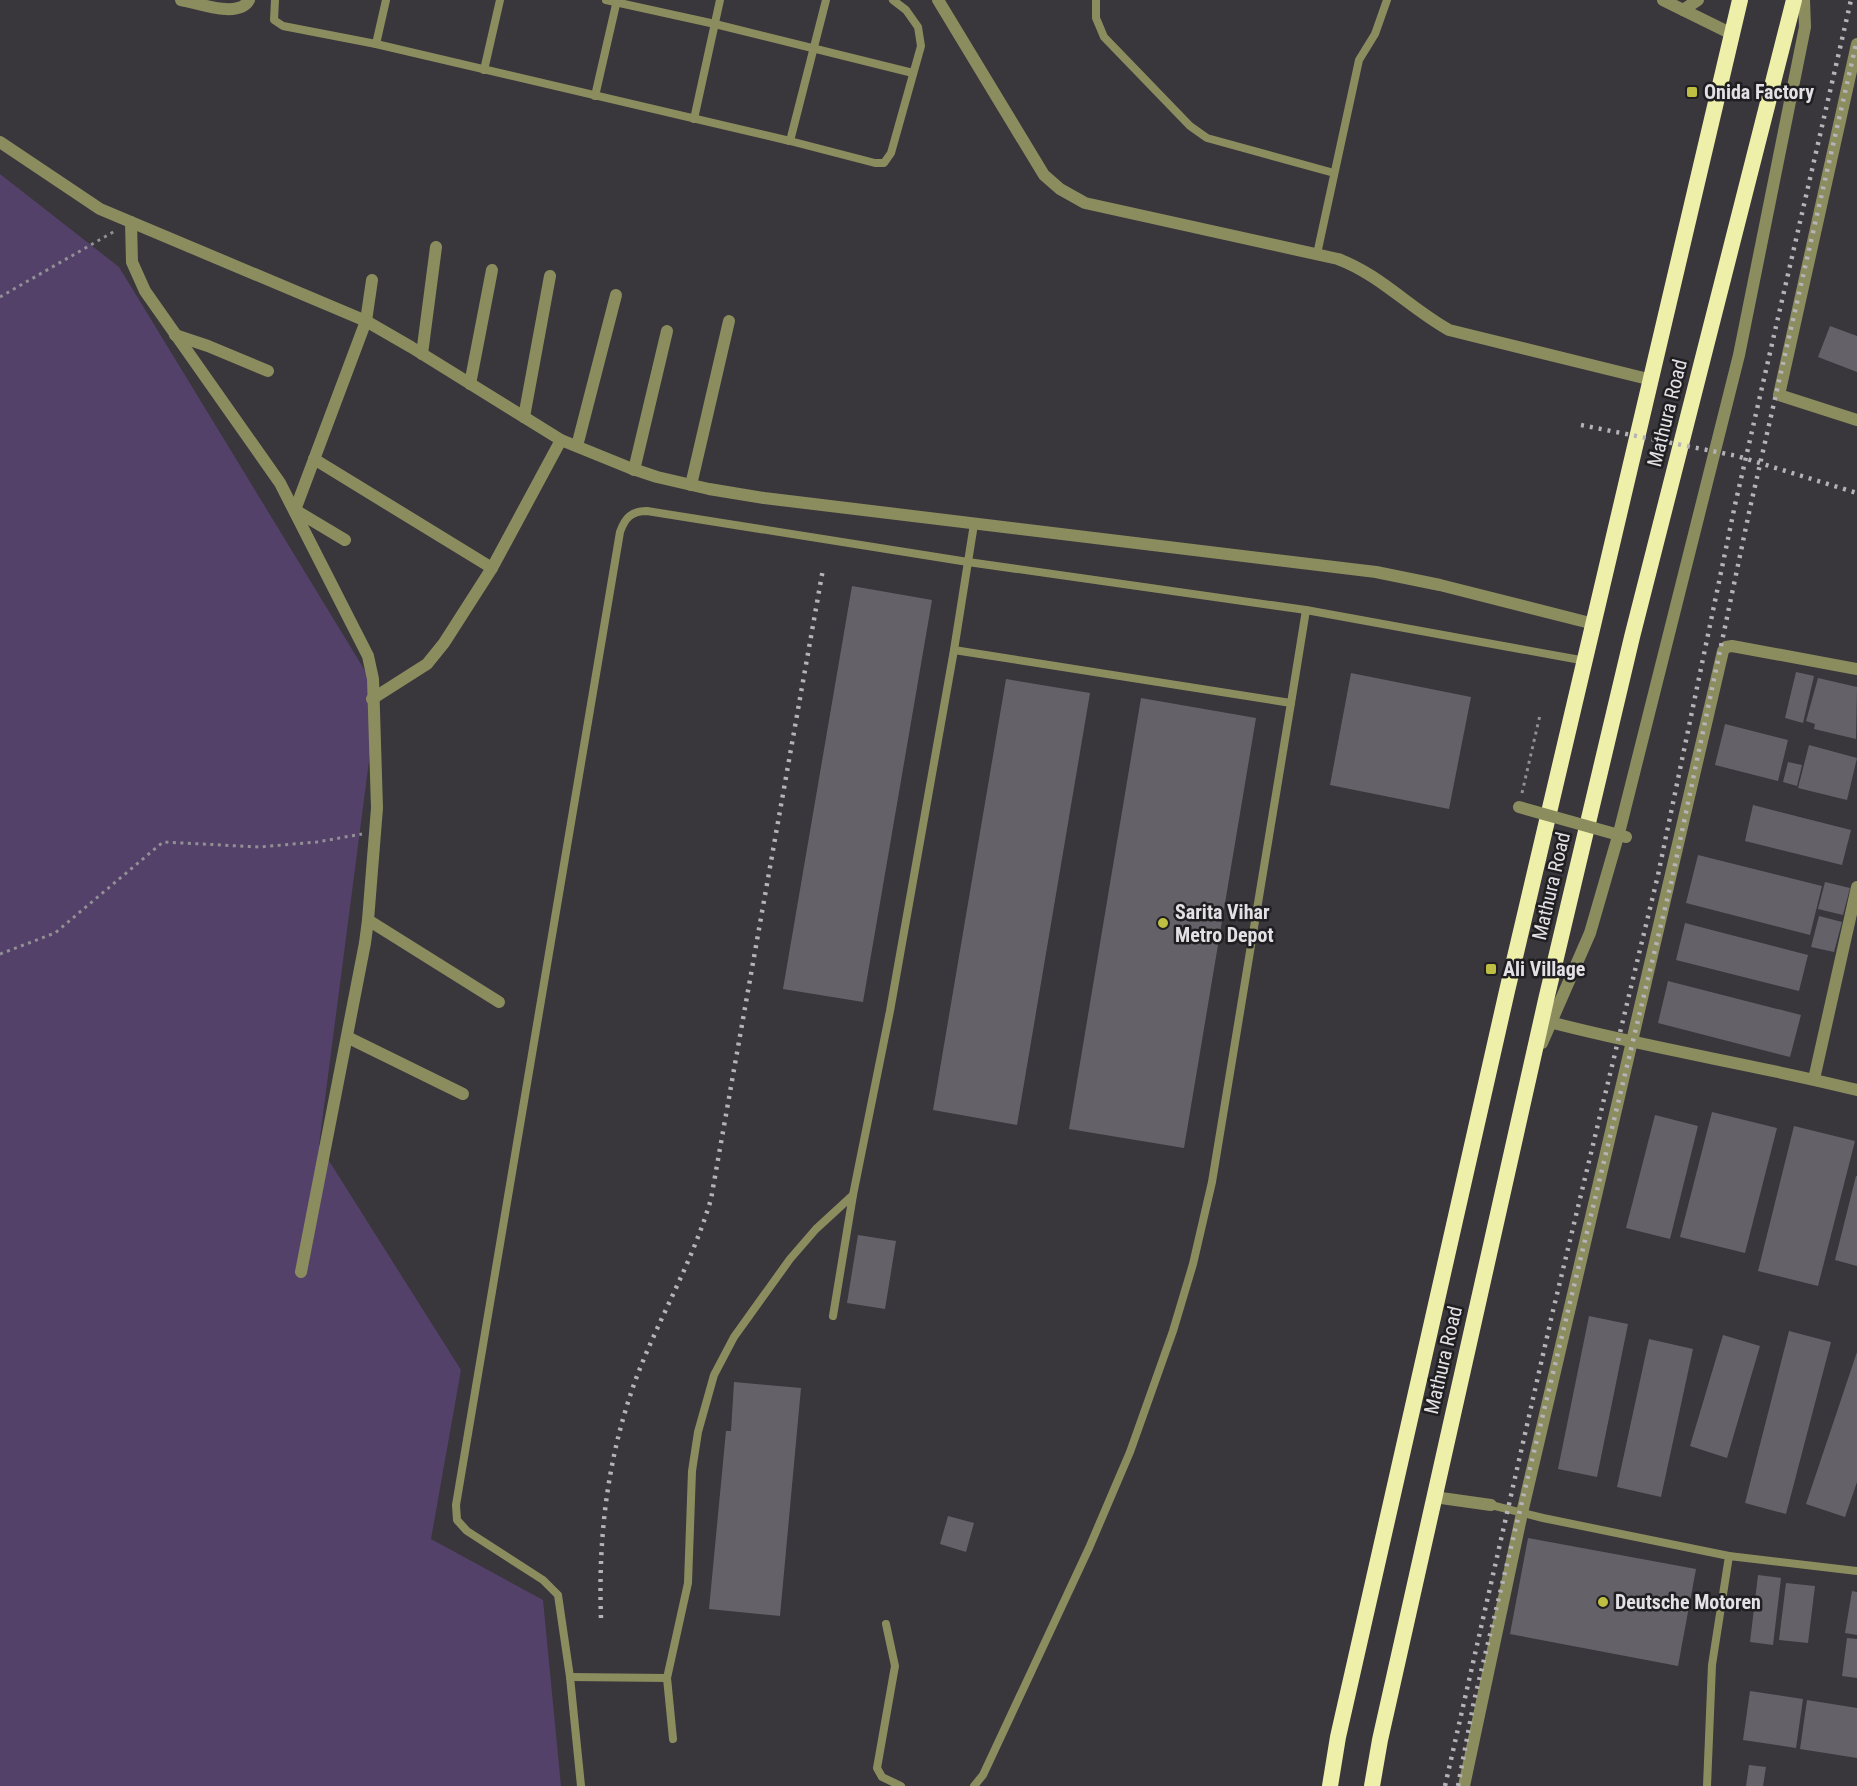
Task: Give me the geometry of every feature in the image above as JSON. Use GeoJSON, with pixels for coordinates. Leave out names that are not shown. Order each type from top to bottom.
{"type":"FeatureCollection","features":[{"type":"Feature","properties":{"kind":"highway","name":"Mathura Road"},"geometry":{"type":"LineString","coordinates":[[1330,1786],[1338,1737],[1507,991],[1740,0]]}},
{"type":"Feature","properties":{"kind":"highway","name":"Mathura Road"},"geometry":{"type":"LineString","coordinates":[[1372,1786],[1380,1740],[1530,1068],[1546,1021],[1632,637],[1794,0]]}},
{"type":"Feature","properties":{"kind":"street"},"geometry":{"type":"LineString","coordinates":[[181,0],[229,10],[238,10],[249,0]]}},
{"type":"Feature","properties":{"kind":"street"},"geometry":{"type":"LineString","coordinates":[[938,0],[1044,175],[1060,189],[1085,203],[1338,259],[1360,268],[1449,330],[1652,380]]}},
{"type":"Feature","properties":{"kind":"street"},"geometry":{"type":"LineString","coordinates":[[1683,10],[1698,0]]}},
{"type":"Feature","properties":{"kind":"street"},"geometry":{"type":"LineString","coordinates":[[1804,0],[1805,27],[1739,355],[1619,833],[1590,933],[1546,1021],[1631,1042],[1814,1079],[1857,1090]]}},
{"type":"Feature","properties":{"kind":"street"},"geometry":{"type":"LineString","coordinates":[[1666,1],[1732,34]]}},
{"type":"Feature","properties":{"kind":"street"},"geometry":{"type":"LineString","coordinates":[[1857,44],[1779,395],[1857,420]]}},
{"type":"Feature","properties":{"kind":"street"},"geometry":{"type":"LineString","coordinates":[[0,142],[100,209],[366,321],[561,440],[634,470],[691,485],[764,498],[1376,572],[1440,585],[1594,624]]}},
{"type":"Feature","properties":{"kind":"street"},"geometry":{"type":"LineString","coordinates":[[131,222],[132,262],[145,291],[280,483],[368,656],[373,679],[377,808],[368,920],[301,1272]]}},
{"type":"Feature","properties":{"kind":"street"},"geometry":{"type":"LineString","coordinates":[[422,354],[436,247]]}},
{"type":"Feature","properties":{"kind":"street"},"geometry":{"type":"LineString","coordinates":[[471,384],[492,270]]}},
{"type":"Feature","properties":{"kind":"street"},"geometry":{"type":"LineString","coordinates":[[524,417],[550,276]]}},
{"type":"Feature","properties":{"kind":"street"},"geometry":{"type":"LineString","coordinates":[[295,510],[366,321],[372,280]]}},
{"type":"Feature","properties":{"kind":"street"},"geometry":{"type":"LineString","coordinates":[[577,446],[616,295]]}},
{"type":"Feature","properties":{"kind":"street"},"geometry":{"type":"LineString","coordinates":[[691,485],[729,321]]}},
{"type":"Feature","properties":{"kind":"street"},"geometry":{"type":"LineString","coordinates":[[634,470],[666,332]]}},
{"type":"Feature","properties":{"kind":"street"},"geometry":{"type":"LineString","coordinates":[[176,336],[268,370]]}},
{"type":"Feature","properties":{"kind":"street"},"geometry":{"type":"LineString","coordinates":[[372,699],[427,664],[444,643],[492,568],[561,440]]}},
{"type":"Feature","properties":{"kind":"street"},"geometry":{"type":"LineString","coordinates":[[314,459],[492,568]]}},
{"type":"Feature","properties":{"kind":"street"},"geometry":{"type":"LineString","coordinates":[[295,510],[345,540]]}},
{"type":"Feature","properties":{"kind":"street"},"geometry":{"type":"LineString","coordinates":[[1464,1786],[1522,1513],[1723,651],[1726,647],[1732,646],[1857,669]]}},
{"type":"Feature","properties":{"kind":"street"},"geometry":{"type":"LineString","coordinates":[[1519,807],[1626,837]]}},
{"type":"Feature","properties":{"kind":"street"},"geometry":{"type":"LineString","coordinates":[[1814,1079],[1857,886]]}},
{"type":"Feature","properties":{"kind":"street"},"geometry":{"type":"LineString","coordinates":[[368,920],[499,1002]]}},
{"type":"Feature","properties":{"kind":"street"},"geometry":{"type":"LineString","coordinates":[[347,1037],[463,1094]]}},
{"type":"Feature","properties":{"kind":"street"},"geometry":{"type":"LineString","coordinates":[[1434,1497],[1491,1505]]}},
{"type":"Feature","properties":{"kind":"lane"},"geometry":{"type":"LineString","coordinates":[[276,0],[274,20],[283,26],[376,44],[884,164],[891,153],[921,46],[918,27],[906,10],[893,0]]}},
{"type":"Feature","properties":{"kind":"lane"},"geometry":{"type":"LineString","coordinates":[[376,44],[386,0]]}},
{"type":"Feature","properties":{"kind":"lane"},"geometry":{"type":"LineString","coordinates":[[484,70],[500,0]]}},
{"type":"Feature","properties":{"kind":"lane"},"geometry":{"type":"LineString","coordinates":[[606,0],[715,24],[913,74]]}},
{"type":"Feature","properties":{"kind":"lane"},"geometry":{"type":"LineString","coordinates":[[694,119],[720,0]]}},
{"type":"Feature","properties":{"kind":"lane"},"geometry":{"type":"LineString","coordinates":[[790,141],[826,0]]}},
{"type":"Feature","properties":{"kind":"lane"},"geometry":{"type":"LineString","coordinates":[[1096,0],[1096,18],[1104,37],[1190,126],[1208,138],[1334,173]]}},
{"type":"Feature","properties":{"kind":"lane"},"geometry":{"type":"LineString","coordinates":[[1317,254],[1359,60],[1375,34],[1387,0]]}},
{"type":"Feature","properties":{"kind":"lane"},"geometry":{"type":"LineString","coordinates":[[595,96],[617,1]]}},
{"type":"Feature","properties":{"kind":"lane"},"geometry":{"type":"LineString","coordinates":[[581,1786],[570,1677],[558,1595],[543,1580],[461,1526],[456,1513],[456,1505],[620,532],[628,515],[636,511],[647,511],[968,562],[1306,610],[1586,661]]}},
{"type":"Feature","properties":{"kind":"lane"},"geometry":{"type":"LineString","coordinates":[[833,1316],[853,1195],[890,1011],[974,524]]}},
{"type":"Feature","properties":{"kind":"lane"},"geometry":{"type":"LineString","coordinates":[[974,1786],[983,1775],[1037,1662],[1131,1452],[1173,1331],[1193,1264],[1212,1182],[1306,610]]}},
{"type":"Feature","properties":{"kind":"lane"},"geometry":{"type":"LineString","coordinates":[[954,650],[1291,704]]}},
{"type":"Feature","properties":{"kind":"lane"},"geometry":{"type":"LineString","coordinates":[[673,1738],[667,1678],[688,1583],[692,1472],[698,1432],[714,1375],[734,1337],[790,1259],[816,1229],[853,1195]]}},
{"type":"Feature","properties":{"kind":"lane"},"geometry":{"type":"LineString","coordinates":[[1491,1505],[1729,1556],[1857,1571]]}},
{"type":"Feature","properties":{"kind":"lane"},"geometry":{"type":"LineString","coordinates":[[1707,1786],[1712,1665],[1729,1556]]}},
{"type":"Feature","properties":{"kind":"lane"},"geometry":{"type":"LineString","coordinates":[[886,1624],[895,1666],[877,1768],[882,1778],[902,1786]]}},
{"type":"Feature","properties":{"kind":"lane"},"geometry":{"type":"LineString","coordinates":[[570,1677],[667,1678]]}},
{"type":"Feature","properties":{"kind":"path"},"geometry":{"type":"LineString","coordinates":[[0,297],[131,222]]}},
{"type":"Feature","properties":{"kind":"path"},"geometry":{"type":"LineString","coordinates":[[1519,807],[1540,715]]}},
{"type":"Feature","properties":{"kind":"path"},"geometry":{"type":"LineString","coordinates":[[0,954],[55,933],[163,842],[259,847],[317,842],[375,831]]}},
{"type":"Feature","properties":{"kind":"shaded area"},"geometry":{"type":"Polygon","coordinates":[[[0,174],[119,267],[378,692],[319,1145],[461,1370],[431,1539],[543,1600],[561,1786],[0,1786],[0,174]]]}},
{"type":"Feature","properties":{"kind":"building"},"geometry":{"type":"Polygon","coordinates":[[[1830,326],[1857,336],[1857,372],[1818,357],[1830,326]]]}},
{"type":"Feature","properties":{"kind":"building"},"geometry":{"type":"Polygon","coordinates":[[[852,586],[932,600],[863,1002],[783,989],[852,586]]]}},
{"type":"Feature","properties":{"kind":"building"},"geometry":{"type":"Polygon","coordinates":[[[1796,672],[1814,676],[1803,723],[1785,718],[1796,672]]]}},
{"type":"Feature","properties":{"kind":"building"},"geometry":{"type":"Polygon","coordinates":[[[1351,673],[1471,697],[1449,809],[1330,785],[1351,673]]]}},
{"type":"Feature","properties":{"kind":"building"},"geometry":{"type":"Polygon","coordinates":[[[1818,678],[1857,687],[1856,739],[1814,729],[1815,724],[1806,721],[1818,678]]]}},
{"type":"Feature","properties":{"kind":"building"},"geometry":{"type":"Polygon","coordinates":[[[1006,679],[1090,693],[1017,1125],[933,1110],[1006,679]]]}},
{"type":"Feature","properties":{"kind":"building","name":"Sarita Vihar Metro Depot"},"geometry":{"type":"Polygon","coordinates":[[[1141,698],[1256,718],[1184,1148],[1069,1129],[1141,698]]]}},
{"type":"Feature","properties":{"kind":"building"},"geometry":{"type":"Polygon","coordinates":[[[1725,724],[1788,740],[1778,781],[1715,765],[1725,724]]]}},
{"type":"Feature","properties":{"kind":"building"},"geometry":{"type":"Polygon","coordinates":[[[1809,745],[1857,758],[1847,800],[1798,788],[1809,745]]]}},
{"type":"Feature","properties":{"kind":"building"},"geometry":{"type":"Polygon","coordinates":[[[1788,762],[1802,765],[1797,786],[1783,782],[1788,762]]]}},
{"type":"Feature","properties":{"kind":"building"},"geometry":{"type":"Polygon","coordinates":[[[1753,805],[1851,830],[1842,865],[1745,841],[1753,805]]]}},
{"type":"Feature","properties":{"kind":"building"},"geometry":{"type":"Polygon","coordinates":[[[1698,855],[1822,886],[1810,935],[1686,903],[1698,855]]]}},
{"type":"Feature","properties":{"kind":"building"},"geometry":{"type":"Polygon","coordinates":[[[1825,882],[1850,888],[1843,915],[1818,909],[1825,882]]]}},
{"type":"Feature","properties":{"kind":"building"},"geometry":{"type":"Polygon","coordinates":[[[1819,916],[1842,922],[1834,952],[1811,947],[1819,916]]]}},
{"type":"Feature","properties":{"kind":"building"},"geometry":{"type":"Polygon","coordinates":[[[1685,923],[1808,955],[1799,991],[1676,960],[1685,923]]]}},
{"type":"Feature","properties":{"kind":"building"},"geometry":{"type":"Polygon","coordinates":[[[1668,981],[1801,1015],[1790,1057],[1658,1023],[1668,981]]]}},
{"type":"Feature","properties":{"kind":"building"},"geometry":{"type":"Polygon","coordinates":[[[1712,1112],[1777,1128],[1745,1253],[1680,1237],[1712,1112]]]}},
{"type":"Feature","properties":{"kind":"building"},"geometry":{"type":"Polygon","coordinates":[[[1655,1115],[1698,1126],[1670,1239],[1626,1228],[1655,1115]]]}},
{"type":"Feature","properties":{"kind":"building"},"geometry":{"type":"Polygon","coordinates":[[[1794,1126],[1855,1141],[1818,1286],[1758,1271],[1794,1126]]]}},
{"type":"Feature","properties":{"kind":"building"},"geometry":{"type":"Polygon","coordinates":[[[1857,1176],[1857,1266],[1835,1260],[1857,1176]]]}},
{"type":"Feature","properties":{"kind":"building"},"geometry":{"type":"Polygon","coordinates":[[[858,1235],[896,1241],[885,1309],[847,1303],[858,1235]]]}},
{"type":"Feature","properties":{"kind":"building"},"geometry":{"type":"Polygon","coordinates":[[[1589,1316],[1628,1324],[1597,1477],[1558,1469],[1589,1316]]]}},
{"type":"Feature","properties":{"kind":"building"},"geometry":{"type":"Polygon","coordinates":[[[1789,1331],[1831,1342],[1786,1514],[1745,1503],[1789,1331]]]}},
{"type":"Feature","properties":{"kind":"building"},"geometry":{"type":"Polygon","coordinates":[[[1723,1335],[1760,1346],[1727,1458],[1690,1446],[1723,1335]]]}},
{"type":"Feature","properties":{"kind":"building"},"geometry":{"type":"Polygon","coordinates":[[[1649,1339],[1693,1349],[1661,1497],[1617,1487],[1649,1339]]]}},
{"type":"Feature","properties":{"kind":"building"},"geometry":{"type":"Polygon","coordinates":[[[1857,1352],[1857,1482],[1845,1517],[1806,1504],[1857,1352]]]}},
{"type":"Feature","properties":{"kind":"building"},"geometry":{"type":"Polygon","coordinates":[[[734,1382],[801,1388],[780,1616],[709,1609],[726,1431],[731,1431],[734,1382]]]}},
{"type":"Feature","properties":{"kind":"building"},"geometry":{"type":"Polygon","coordinates":[[[948,1516],[974,1523],[966,1552],[940,1544],[948,1516]]]}},
{"type":"Feature","properties":{"kind":"building","name":"Deutsche Motoren"},"geometry":{"type":"Polygon","coordinates":[[[1528,1538],[1696,1569],[1678,1666],[1510,1634],[1528,1538]]]}},
{"type":"Feature","properties":{"kind":"building"},"geometry":{"type":"Polygon","coordinates":[[[1758,1575],[1781,1578],[1773,1645],[1750,1642],[1758,1575]]]}},
{"type":"Feature","properties":{"kind":"building"},"geometry":{"type":"Polygon","coordinates":[[[1786,1583],[1815,1586],[1808,1643],[1779,1640],[1786,1583]]]}},
{"type":"Feature","properties":{"kind":"building"},"geometry":{"type":"Polygon","coordinates":[[[1852,1591],[1857,1592],[1857,1635],[1845,1633],[1852,1591]]]}},
{"type":"Feature","properties":{"kind":"building"},"geometry":{"type":"Polygon","coordinates":[[[1847,1638],[1857,1639],[1857,1678],[1842,1676],[1847,1638]]]}},
{"type":"Feature","properties":{"kind":"building"},"geometry":{"type":"Polygon","coordinates":[[[1750,1691],[1803,1699],[1796,1748],[1743,1740],[1750,1691]]]}},
{"type":"Feature","properties":{"kind":"building"},"geometry":{"type":"Polygon","coordinates":[[[1807,1700],[1857,1708],[1857,1758],[1800,1749],[1807,1700]]]}},
{"type":"Feature","properties":{"kind":"building"},"geometry":{"type":"Polygon","coordinates":[[[1749,1765],[1766,1767],[1763,1786],[1746,1786],[1749,1765]]]}},
{"type":"Feature","properties":{"kind":"railway"},"geometry":{"type":"LineString","coordinates":[[1445,1786],[1552,1315],[1658,875],[1735,505],[1851,0]]}},
{"type":"Feature","properties":{"kind":"railway"},"geometry":{"type":"LineString","coordinates":[[1458,1786],[1474,1701],[1672,879],[1750,508],[1857,40]]}},
{"type":"Feature","properties":{"kind":"railway"},"geometry":{"type":"LineString","coordinates":[[1581,425],[1737,456],[1857,493]]}},
{"type":"Feature","properties":{"kind":"railway"},"geometry":{"type":"LineString","coordinates":[[601,1618],[603,1526],[612,1465],[637,1376],[686,1266],[711,1199],[823,569]]}},
{"type":"Feature","properties":{"kind":"place","name":"Onida Factory"},"geometry":{"type":"Point","coordinates":[1692,92]}},
{"type":"Feature","properties":{"kind":"place","name":"Sarita Vihar Metro Depot"},"geometry":{"type":"Point","coordinates":[1163,923]}},
{"type":"Feature","properties":{"kind":"place","name":"Ali Village"},"geometry":{"type":"Point","coordinates":[1491,969]}},
{"type":"Feature","properties":{"kind":"place","name":"Deutsche Motoren"},"geometry":{"type":"Point","coordinates":[1603,1602]}}]}
